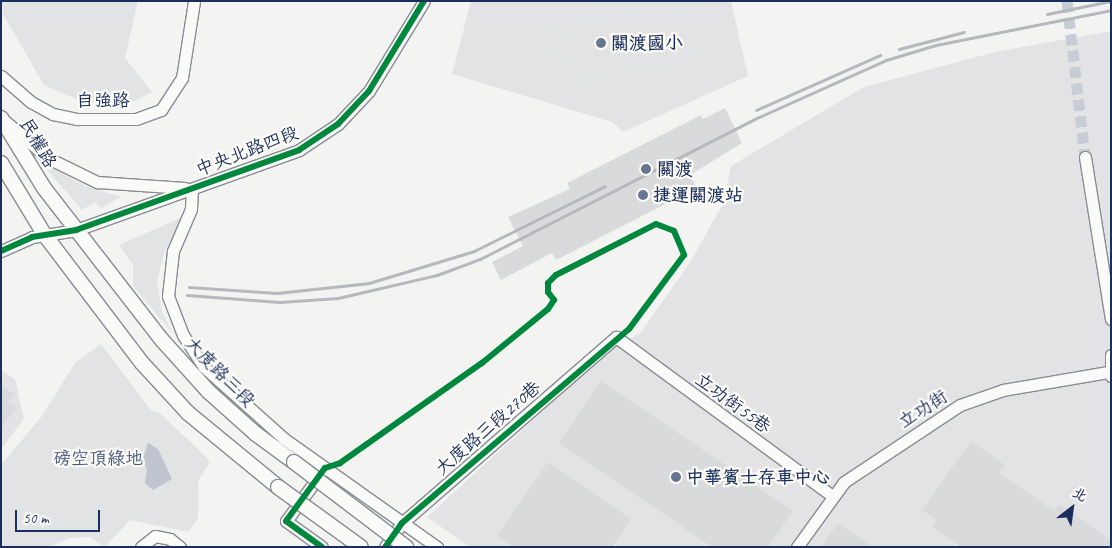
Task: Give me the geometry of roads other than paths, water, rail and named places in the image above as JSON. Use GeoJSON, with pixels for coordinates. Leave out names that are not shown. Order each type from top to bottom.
{"type":"FeatureCollection","features":[{"type":"Feature","properties":{"kind":"main road","name":"民權路"},"geometry":{"type":"LineString","coordinates":[[1,118],[44,188]]}},
{"type":"Feature","properties":{"kind":"main road"},"geometry":{"type":"LineString","coordinates":[[1,162],[44,234],[142,363],[196,420],[278,487],[361,547]]}},
{"type":"Feature","properties":{"kind":"main road","name":"大度路三段"},"geometry":{"type":"LineString","coordinates":[[44,188],[162,340],[210,392],[256,434],[406,547]]}},
{"type":"Feature","properties":{"kind":"street","name":"自強路"},"geometry":{"type":"LineString","coordinates":[[1,76],[31,102],[53,114],[77,119],[136,119],[161,110],[182,78],[194,1]]}},
{"type":"Feature","properties":{"kind":"street","name":"中央北路四段"},"geometry":{"type":"LineString","coordinates":[[19,242],[44,234],[76,230],[299,150],[338,124],[370,91],[424,1]]}},
{"type":"Feature","properties":{"kind":"street"},"geometry":{"type":"LineString","coordinates":[[1,118],[48,158],[97,182],[192,189]]}},
{"type":"Feature","properties":{"kind":"street"},"geometry":{"type":"LineString","coordinates":[[1085,157],[1111,319]]}},
{"type":"Feature","properties":{"kind":"street","name":"大度路三段"},"geometry":{"type":"LineString","coordinates":[[192,189],[191,209],[172,258],[168,296],[172,313],[204,367],[231,394],[325,468],[436,547]]}},
{"type":"Feature","properties":{"kind":"street"},"geometry":{"type":"LineString","coordinates":[[1,251],[19,242]]}},
{"type":"Feature","properties":{"kind":"street"},"geometry":{"type":"LineString","coordinates":[[1,257],[19,242]]}},
{"type":"Feature","properties":{"kind":"street","name":"立功街55巷"},"geometry":{"type":"LineString","coordinates":[[616,338],[831,496]]}},
{"type":"Feature","properties":{"kind":"street","name":"大度路三段270巷"},"geometry":{"type":"LineString","coordinates":[[386,547],[402,523],[616,338]]}},
{"type":"Feature","properties":{"kind":"street","name":"立功街"},"geometry":{"type":"LineString","coordinates":[[797,547],[831,496],[844,482],[960,406],[1003,390],[1109,374],[1111,355]]}},
{"type":"Feature","properties":{"kind":"street"},"geometry":{"type":"LineString","coordinates":[[322,547],[286,521],[325,468]]}},
{"type":"Feature","properties":{"kind":"street"},"geometry":{"type":"LineString","coordinates":[[142,547],[154,536],[170,539],[180,547]]}},
{"type":"Feature","properties":{"kind":"tunnel"},"geometry":{"type":"LineString","coordinates":[[1067,1],[1085,157]]}},
{"type":"Feature","properties":{"kind":"railway"},"geometry":{"type":"LineString","coordinates":[[1047,14],[1111,1]]}},
{"type":"Feature","properties":{"kind":"railway"},"geometry":{"type":"LineString","coordinates":[[187,295],[280,302],[338,298],[437,275],[480,259],[759,117],[886,60],[936,45],[1111,10]]}},
{"type":"Feature","properties":{"kind":"railway"},"geometry":{"type":"LineString","coordinates":[[899,49],[964,32]]}},
{"type":"Feature","properties":{"kind":"railway"},"geometry":{"type":"LineString","coordinates":[[756,110],[880,55]]}},
{"type":"Feature","properties":{"kind":"railway"},"geometry":{"type":"LineString","coordinates":[[189,287],[277,293],[369,283],[474,251],[605,186]]}},
{"type":"Feature","properties":{"kind":"place","name":"關渡國小"},"geometry":{"type":"Point","coordinates":[601,43]}},
{"type":"Feature","properties":{"kind":"place","name":"關渡"},"geometry":{"type":"Point","coordinates":[646,169]}},
{"type":"Feature","properties":{"kind":"place","name":"捷運關渡站"},"geometry":{"type":"Point","coordinates":[643,195]}},
{"type":"Feature","properties":{"kind":"place","name":"中華賓士存車中心"},"geometry":{"type":"Point","coordinates":[676,477]}},
{"type":"Feature","properties":{"kind":"park label","name":"磅空頂綠地"},"geometry":{"type":"Point","coordinates":[98,458]}}]}
